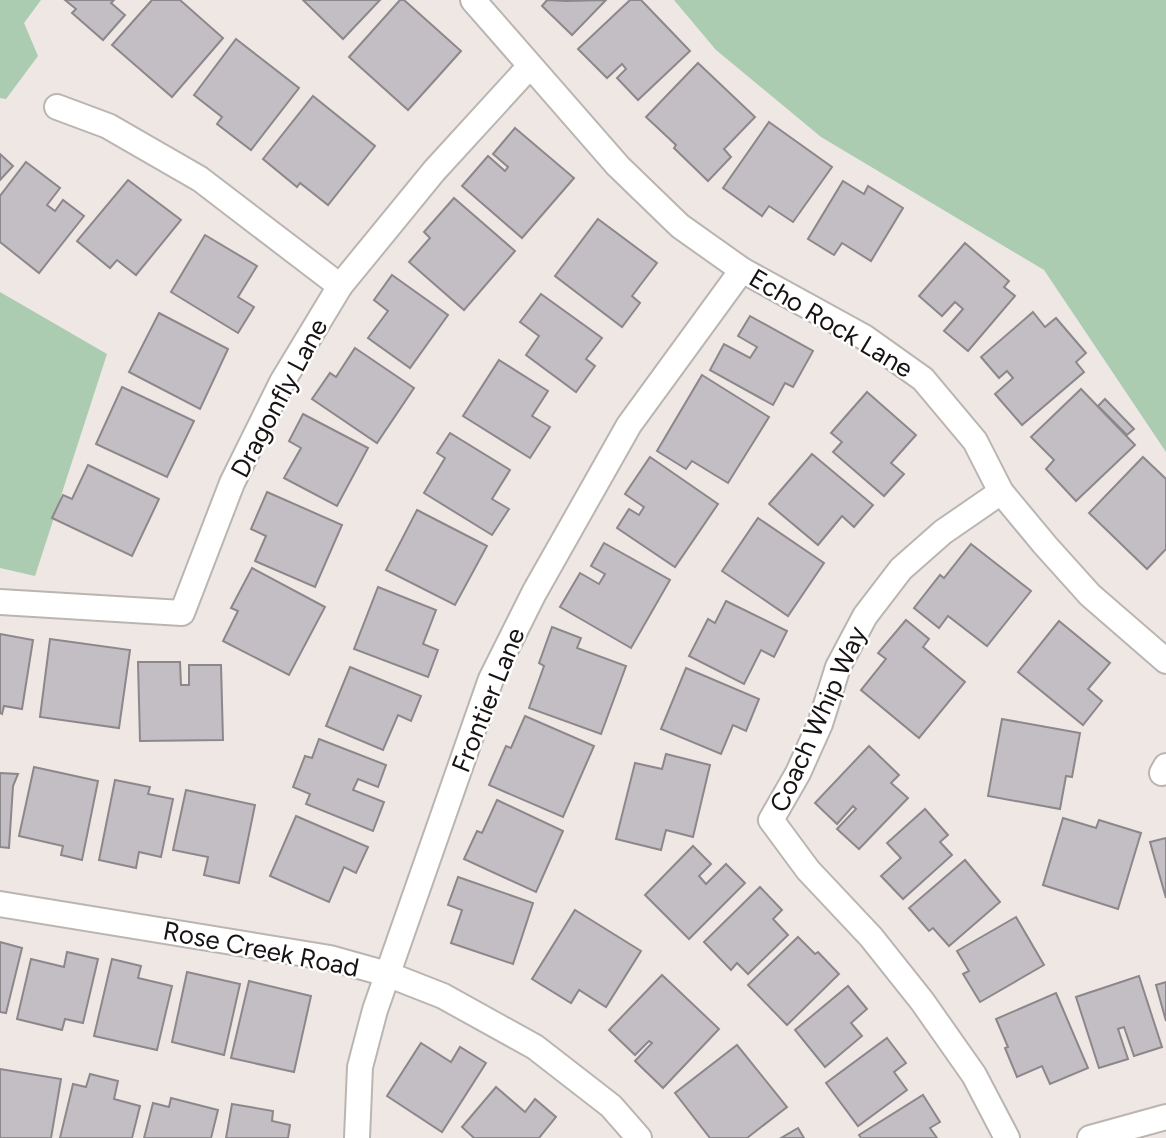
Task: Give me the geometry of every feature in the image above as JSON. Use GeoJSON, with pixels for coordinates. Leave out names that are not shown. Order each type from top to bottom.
{"type":"FeatureCollection","features":[{"type":"Feature","properties":{"kind":"street","name":"Echo Rock Lane"},"geometry":{"type":"LineString","coordinates":[[473,0],[618,166],[671,217],[742,270],[864,337],[923,379],[975,441],[1001,492],[1090,595],[1166,661]]}},
{"type":"Feature","properties":{"kind":"street","name":"Dragonfly Lane"},"geometry":{"type":"LineString","coordinates":[[0,602],[182,613],[232,483],[282,382],[340,286],[433,171],[530,66]]}},
{"type":"Feature","properties":{"kind":"street"},"geometry":{"type":"LineString","coordinates":[[57,107],[108,126],[200,178],[340,286]]}},
{"type":"Feature","properties":{"kind":"street","name":"Frontier Lane"},"geometry":{"type":"LineString","coordinates":[[356,1138],[360,1067],[375,1010],[491,680],[534,593],[629,425],[742,270]]}},
{"type":"Feature","properties":{"kind":"street","name":"Coach Whip Way"},"geometry":{"type":"LineString","coordinates":[[1001,492],[943,532],[901,569],[865,616],[838,667],[820,724],[804,761],[771,820],[808,870],[870,937],[922,1001],[974,1075],[1007,1138]]}},
{"type":"Feature","properties":{"kind":"street","name":"Rose Creek Road"},"geometry":{"type":"LineString","coordinates":[[0,904],[330,958],[387,974],[443,996],[535,1047],[611,1106],[639,1138]]}},
{"type":"Feature","properties":{"kind":"street"},"geometry":{"type":"LineString","coordinates":[[1090,1138],[1166,1117]]}},
{"type":"Feature","properties":{"kind":"green space"},"geometry":{"type":"Polygon","coordinates":[[[0,0],[41,0],[24,23],[38,56],[6,99],[0,98],[0,0]]]}},
{"type":"Feature","properties":{"kind":"green space"},"geometry":{"type":"Polygon","coordinates":[[[674,0],[1166,0],[1166,452],[1044,270],[821,137],[716,50],[674,0]]]}},
{"type":"Feature","properties":{"kind":"green space"},"geometry":{"type":"Polygon","coordinates":[[[0,292],[107,354],[35,576],[0,568],[0,292]]]}},
{"type":"Feature","properties":{"kind":"building"},"geometry":{"type":"Polygon","coordinates":[[[65,0],[114,0],[111,3],[125,15],[103,40],[72,13],[76,9],[65,0]]]}},
{"type":"Feature","properties":{"kind":"building"},"geometry":{"type":"Polygon","coordinates":[[[152,0],[180,0],[223,38],[172,97],[112,45],[152,0]]]}},
{"type":"Feature","properties":{"kind":"building"},"geometry":{"type":"Polygon","coordinates":[[[303,0],[380,0],[343,39],[303,0]]]}},
{"type":"Feature","properties":{"kind":"building"},"geometry":{"type":"Polygon","coordinates":[[[400,0],[404,0],[461,51],[408,110],[349,57],[400,0]]]}},
{"type":"Feature","properties":{"kind":"building"},"geometry":{"type":"Polygon","coordinates":[[[547,0],[606,0],[572,35],[542,6],[547,0]]]}},
{"type":"Feature","properties":{"kind":"building"},"geometry":{"type":"Polygon","coordinates":[[[630,0],[641,0],[690,51],[638,100],[617,78],[626,69],[622,64],[607,78],[578,49],[630,0]]]}},
{"type":"Feature","properties":{"kind":"building"},"geometry":{"type":"Polygon","coordinates":[[[236,39],[299,88],[251,150],[217,124],[222,117],[194,95],[236,39]]]}},
{"type":"Feature","properties":{"kind":"building"},"geometry":{"type":"Polygon","coordinates":[[[698,63],[755,117],[724,149],[731,157],[708,181],[646,117],[698,63]]]}},
{"type":"Feature","properties":{"kind":"building"},"geometry":{"type":"Polygon","coordinates":[[[313,96],[375,146],[328,205],[300,183],[297,187],[263,159],[313,96]]]}},
{"type":"Feature","properties":{"kind":"building"},"geometry":{"type":"Polygon","coordinates":[[[769,122],[832,167],[793,222],[769,206],[762,216],[723,188],[769,122]]]}},
{"type":"Feature","properties":{"kind":"building"},"geometry":{"type":"Polygon","coordinates":[[[515,128],[574,178],[522,238],[462,186],[488,156],[505,171],[508,167],[493,154],[515,128]]]}},
{"type":"Feature","properties":{"kind":"building"},"geometry":{"type":"Polygon","coordinates":[[[0,154],[13,166],[0,180],[0,154]]]}},
{"type":"Feature","properties":{"kind":"building"},"geometry":{"type":"Polygon","coordinates":[[[26,162],[60,188],[47,205],[55,211],[63,200],[84,216],[39,273],[0,242],[0,196],[26,162]]]}},
{"type":"Feature","properties":{"kind":"building"},"geometry":{"type":"Polygon","coordinates":[[[128,180],[181,220],[136,275],[117,260],[110,268],[77,241],[128,180]]]}},
{"type":"Feature","properties":{"kind":"building"},"geometry":{"type":"Polygon","coordinates":[[[843,181],[864,194],[868,186],[903,208],[871,261],[842,243],[834,255],[808,239],[843,181]]]}},
{"type":"Feature","properties":{"kind":"building"},"geometry":{"type":"Polygon","coordinates":[[[454,198],[515,251],[464,310],[409,262],[430,238],[424,232],[454,198]]]}},
{"type":"Feature","properties":{"kind":"building"},"geometry":{"type":"Polygon","coordinates":[[[598,219],[657,263],[632,296],[640,303],[622,327],[555,276],[598,219]]]}},
{"type":"Feature","properties":{"kind":"building"},"geometry":{"type":"Polygon","coordinates":[[[205,235],[257,266],[238,297],[254,307],[238,333],[171,292],[205,235]]]}},
{"type":"Feature","properties":{"kind":"building"},"geometry":{"type":"Polygon","coordinates":[[[965,243],[1009,281],[1004,287],[1015,296],[968,351],[944,331],[963,309],[955,302],[942,316],[919,296],[965,243]]]}},
{"type":"Feature","properties":{"kind":"building"},"geometry":{"type":"Polygon","coordinates":[[[392,275],[448,315],[410,368],[368,338],[388,311],[374,300],[392,275]]]}},
{"type":"Feature","properties":{"kind":"building"},"geometry":{"type":"Polygon","coordinates":[[[541,294],[602,338],[586,359],[595,366],[576,392],[526,355],[539,336],[520,322],[541,294]]]}},
{"type":"Feature","properties":{"kind":"building"},"geometry":{"type":"Polygon","coordinates":[[[1033,312],[1045,327],[1056,318],[1086,353],[1076,362],[1084,372],[1022,425],[995,394],[1013,378],[1007,371],[999,378],[981,357],[1033,312]]]}},
{"type":"Feature","properties":{"kind":"building"},"geometry":{"type":"Polygon","coordinates":[[[159,313],[228,349],[200,409],[129,372],[159,313]]]}},
{"type":"Feature","properties":{"kind":"building"},"geometry":{"type":"Polygon","coordinates":[[[750,316],[813,351],[793,387],[785,383],[773,405],[710,370],[724,344],[750,358],[757,347],[738,336],[750,316]]]}},
{"type":"Feature","properties":{"kind":"building"},"geometry":{"type":"Polygon","coordinates":[[[355,348],[414,388],[377,443],[312,399],[330,373],[336,377],[355,348]]]}},
{"type":"Feature","properties":{"kind":"building"},"geometry":{"type":"Polygon","coordinates":[[[499,360],[548,391],[532,416],[550,427],[530,458],[463,416],[499,360]]]}},
{"type":"Feature","properties":{"kind":"building"},"geometry":{"type":"Polygon","coordinates":[[[702,375],[769,417],[728,483],[692,461],[686,469],[657,451],[702,375]]]}},
{"type":"Feature","properties":{"kind":"building"},"geometry":{"type":"Polygon","coordinates":[[[122,387],[194,421],[167,477],[96,444],[122,387]]]}},
{"type":"Feature","properties":{"kind":"building"},"geometry":{"type":"Polygon","coordinates":[[[1081,389],[1135,445],[1076,501],[1046,469],[1054,460],[1031,437],[1081,389]]]}},
{"type":"Feature","properties":{"kind":"building"},"geometry":{"type":"Polygon","coordinates":[[[867,392],[916,435],[891,463],[904,474],[884,496],[833,452],[842,442],[831,433],[867,392]]]}},
{"type":"Feature","properties":{"kind":"building"},"geometry":{"type":"Polygon","coordinates":[[[1105,399],[1134,429],[1127,435],[1098,406],[1105,399]]]}},
{"type":"Feature","properties":{"kind":"building"},"geometry":{"type":"Polygon","coordinates":[[[303,414],[368,448],[337,506],[284,478],[301,448],[289,441],[303,414]]]}},
{"type":"Feature","properties":{"kind":"building"},"geometry":{"type":"Polygon","coordinates":[[[450,433],[510,470],[492,499],[509,509],[492,535],[424,493],[445,458],[437,453],[450,433]]]}},
{"type":"Feature","properties":{"kind":"building"},"geometry":{"type":"Polygon","coordinates":[[[812,454],[873,505],[854,527],[842,516],[818,545],[769,504],[812,454]]]}},
{"type":"Feature","properties":{"kind":"building"},"geometry":{"type":"Polygon","coordinates":[[[650,457],[718,504],[675,567],[617,528],[629,509],[639,515],[644,507],[625,494],[650,457]]]}},
{"type":"Feature","properties":{"kind":"building"},"geometry":{"type":"Polygon","coordinates":[[[1143,457],[1166,479],[1166,549],[1147,569],[1089,513],[1143,457]]]}},
{"type":"Feature","properties":{"kind":"building"},"geometry":{"type":"Polygon","coordinates":[[[88,465],[159,499],[132,556],[52,518],[63,495],[72,499],[88,465]]]}},
{"type":"Feature","properties":{"kind":"building"},"geometry":{"type":"Polygon","coordinates":[[[267,492],[342,525],[315,587],[255,561],[266,536],[251,529],[267,492]]]}},
{"type":"Feature","properties":{"kind":"building"},"geometry":{"type":"Polygon","coordinates":[[[417,510],[487,546],[455,605],[386,570],[417,510]]]}},
{"type":"Feature","properties":{"kind":"building"},"geometry":{"type":"Polygon","coordinates":[[[758,518],[824,563],[788,616],[722,571],[758,518]]]}},
{"type":"Feature","properties":{"kind":"building"},"geometry":{"type":"Polygon","coordinates":[[[604,543],[670,580],[631,648],[560,607],[580,573],[599,584],[605,574],[591,566],[604,543]]]}},
{"type":"Feature","properties":{"kind":"building"},"geometry":{"type":"Polygon","coordinates":[[[971,544],[1031,591],[987,646],[948,616],[939,628],[914,608],[940,575],[944,578],[971,544]]]}},
{"type":"Feature","properties":{"kind":"building"},"geometry":{"type":"Polygon","coordinates":[[[252,568],[325,607],[289,675],[223,641],[238,611],[231,608],[252,568]]]}},
{"type":"Feature","properties":{"kind":"building"},"geometry":{"type":"Polygon","coordinates":[[[378,587],[436,610],[423,644],[438,650],[428,677],[354,649],[378,587]]]}},
{"type":"Feature","properties":{"kind":"building"},"geometry":{"type":"Polygon","coordinates":[[[726,601],[787,631],[774,657],[761,650],[744,684],[689,656],[708,619],[715,623],[726,601]]]}},
{"type":"Feature","properties":{"kind":"building"},"geometry":{"type":"Polygon","coordinates":[[[906,620],[929,639],[923,647],[965,682],[919,738],[861,690],[886,659],[878,653],[906,620]]]}},
{"type":"Feature","properties":{"kind":"building"},"geometry":{"type":"Polygon","coordinates":[[[1059,621],[1110,663],[1088,689],[1102,701],[1083,725],[1018,672],[1059,621]]]}},
{"type":"Feature","properties":{"kind":"building"},"geometry":{"type":"Polygon","coordinates":[[[552,627],[581,638],[577,648],[626,666],[601,734],[529,708],[544,666],[539,663],[552,627]]]}},
{"type":"Feature","properties":{"kind":"building"},"geometry":{"type":"Polygon","coordinates":[[[0,634],[33,640],[22,709],[4,706],[2,714],[0,713],[0,634]]]}},
{"type":"Feature","properties":{"kind":"building"},"geometry":{"type":"Polygon","coordinates":[[[50,639],[130,650],[119,728],[40,717],[50,639]]]}},
{"type":"Feature","properties":{"kind":"building"},"geometry":{"type":"Polygon","coordinates":[[[138,662],[180,662],[181,685],[189,685],[189,665],[221,665],[223,740],[140,741],[138,662]]]}},
{"type":"Feature","properties":{"kind":"building"},"geometry":{"type":"Polygon","coordinates":[[[350,667],[421,696],[411,721],[398,715],[383,750],[326,726],[350,667]]]}},
{"type":"Feature","properties":{"kind":"building"},"geometry":{"type":"Polygon","coordinates":[[[686,668],[759,699],[746,731],[733,725],[721,754],[661,729],[686,668]]]}},
{"type":"Feature","properties":{"kind":"building"},"geometry":{"type":"Polygon","coordinates":[[[525,716],[594,746],[563,817],[489,785],[506,746],[511,748],[525,716]]]}},
{"type":"Feature","properties":{"kind":"building"},"geometry":{"type":"Polygon","coordinates":[[[1002,719],[1080,733],[1072,777],[1066,776],[1060,809],[988,796],[1002,719]]]}},
{"type":"Feature","properties":{"kind":"building"},"geometry":{"type":"Polygon","coordinates":[[[319,739],[386,765],[378,787],[358,779],[353,790],[384,802],[373,831],[306,804],[310,794],[293,787],[305,756],[312,758],[319,739]]]}},
{"type":"Feature","properties":{"kind":"building"},"geometry":{"type":"Polygon","coordinates":[[[869,746],[899,775],[891,783],[908,798],[859,849],[837,829],[856,809],[853,806],[837,824],[815,803],[869,746]]]}},
{"type":"Feature","properties":{"kind":"building"},"geometry":{"type":"Polygon","coordinates":[[[666,754],[710,765],[693,837],[666,830],[661,850],[616,839],[635,763],[662,769],[666,754]]]}},
{"type":"Feature","properties":{"kind":"building"},"geometry":{"type":"Polygon","coordinates":[[[34,767],[98,781],[82,860],[61,855],[63,846],[19,836],[34,767]]]}},
{"type":"Feature","properties":{"kind":"building"},"geometry":{"type":"Polygon","coordinates":[[[0,773],[18,774],[13,786],[9,848],[0,847],[0,773]]]}},
{"type":"Feature","properties":{"kind":"building"},"geometry":{"type":"Polygon","coordinates":[[[115,780],[150,787],[148,794],[173,799],[161,857],[139,852],[136,868],[99,860],[115,780]]]}},
{"type":"Feature","properties":{"kind":"building"},"geometry":{"type":"Polygon","coordinates":[[[186,790],[255,805],[239,883],[204,875],[208,857],[173,850],[186,790]]]}},
{"type":"Feature","properties":{"kind":"building"},"geometry":{"type":"Polygon","coordinates":[[[497,800],[563,831],[536,892],[464,859],[477,831],[482,833],[497,800]]]}},
{"type":"Feature","properties":{"kind":"building"},"geometry":{"type":"Polygon","coordinates":[[[925,809],[948,835],[940,842],[952,855],[903,899],[881,876],[901,858],[887,843],[925,809]]]}},
{"type":"Feature","properties":{"kind":"building"},"geometry":{"type":"Polygon","coordinates":[[[296,816],[368,847],[356,873],[344,867],[329,902],[270,876],[296,816]]]}},
{"type":"Feature","properties":{"kind":"building"},"geometry":{"type":"Polygon","coordinates":[[[1063,818],[1096,828],[1099,820],[1141,833],[1118,909],[1043,885],[1063,818]]]}},
{"type":"Feature","properties":{"kind":"building"},"geometry":{"type":"Polygon","coordinates":[[[1166,838],[1166,898],[1150,842],[1166,838]]]}},
{"type":"Feature","properties":{"kind":"building"},"geometry":{"type":"Polygon","coordinates":[[[693,846],[711,864],[699,876],[706,884],[726,864],[745,883],[689,939],[645,895],[693,846]]]}},
{"type":"Feature","properties":{"kind":"building"},"geometry":{"type":"Polygon","coordinates":[[[965,860],[1000,902],[949,946],[933,928],[929,931],[909,908],[965,860]]]}},
{"type":"Feature","properties":{"kind":"building"},"geometry":{"type":"Polygon","coordinates":[[[458,877],[533,903],[513,964],[451,943],[462,910],[448,905],[458,877]]]}},
{"type":"Feature","properties":{"kind":"building"},"geometry":{"type":"Polygon","coordinates":[[[760,887],[782,910],[773,919],[788,935],[748,974],[737,963],[731,970],[704,942],[760,887]]]}},
{"type":"Feature","properties":{"kind":"building"},"geometry":{"type":"Polygon","coordinates":[[[575,910],[641,951],[606,1007],[579,990],[571,1003],[532,979],[575,910]]]}},
{"type":"Feature","properties":{"kind":"building"},"geometry":{"type":"Polygon","coordinates":[[[1016,917],[1044,965],[980,1002],[963,974],[969,971],[957,951],[1016,917]]]}},
{"type":"Feature","properties":{"kind":"building"},"geometry":{"type":"Polygon","coordinates":[[[798,937],[815,954],[818,952],[839,974],[787,1025],[748,985],[798,937]]]}},
{"type":"Feature","properties":{"kind":"building"},"geometry":{"type":"Polygon","coordinates":[[[0,942],[22,948],[6,1013],[0,1012],[0,942]]]}},
{"type":"Feature","properties":{"kind":"building"},"geometry":{"type":"Polygon","coordinates":[[[67,952],[98,959],[83,1023],[65,1019],[62,1030],[17,1019],[31,959],[64,967],[67,952]]]}},
{"type":"Feature","properties":{"kind":"building"},"geometry":{"type":"Polygon","coordinates":[[[112,959],[141,966],[138,978],[172,986],[157,1050],[94,1036],[112,959]]]}},
{"type":"Feature","properties":{"kind":"building"},"geometry":{"type":"Polygon","coordinates":[[[187,972],[240,984],[224,1055],[172,1042],[187,972]]]}},
{"type":"Feature","properties":{"kind":"building"},"geometry":{"type":"Polygon","coordinates":[[[662,975],[719,1029],[663,1088],[635,1061],[652,1043],[649,1041],[635,1055],[609,1030],[662,975]]]}},
{"type":"Feature","properties":{"kind":"building"},"geometry":{"type":"Polygon","coordinates":[[[1139,976],[1162,1047],[1134,1056],[1124,1027],[1118,1029],[1128,1059],[1099,1068],[1076,997],[1139,976]]]}},
{"type":"Feature","properties":{"kind":"building"},"geometry":{"type":"Polygon","coordinates":[[[249,981],[311,996],[294,1072],[231,1058],[249,981]]]}},
{"type":"Feature","properties":{"kind":"building"},"geometry":{"type":"Polygon","coordinates":[[[1166,982],[1166,1021],[1156,985],[1166,982]]]}},
{"type":"Feature","properties":{"kind":"building"},"geometry":{"type":"Polygon","coordinates":[[[848,986],[867,1009],[851,1023],[862,1036],[825,1067],[795,1030],[848,986]]]}},
{"type":"Feature","properties":{"kind":"building"},"geometry":{"type":"Polygon","coordinates":[[[1056,993],[1088,1068],[1050,1084],[1042,1066],[1017,1077],[996,1019],[1056,993]]]}},
{"type":"Feature","properties":{"kind":"building"},"geometry":{"type":"Polygon","coordinates":[[[887,1038],[906,1063],[894,1072],[907,1090],[858,1126],[826,1083],[887,1038]]]}},
{"type":"Feature","properties":{"kind":"building"},"geometry":{"type":"Polygon","coordinates":[[[421,1043],[451,1062],[460,1047],[486,1063],[442,1132],[387,1096],[421,1043]]]}},
{"type":"Feature","properties":{"kind":"building"},"geometry":{"type":"Polygon","coordinates":[[[737,1045],[787,1107],[747,1138],[710,1138],[675,1093],[737,1045]]]}},
{"type":"Feature","properties":{"kind":"building"},"geometry":{"type":"Polygon","coordinates":[[[0,1069],[61,1079],[51,1138],[0,1138],[0,1069]]]}},
{"type":"Feature","properties":{"kind":"building"},"geometry":{"type":"Polygon","coordinates":[[[90,1074],[118,1081],[114,1099],[140,1106],[132,1138],[60,1138],[73,1084],[86,1087],[90,1074]]]}},
{"type":"Feature","properties":{"kind":"building"},"geometry":{"type":"Polygon","coordinates":[[[496,1087],[525,1112],[535,1099],[556,1117],[539,1138],[474,1138],[462,1127],[496,1087]]]}},
{"type":"Feature","properties":{"kind":"building"},"geometry":{"type":"Polygon","coordinates":[[[923,1095],[940,1122],[930,1128],[937,1138],[861,1138],[859,1135],[923,1095]]]}},
{"type":"Feature","properties":{"kind":"building"},"geometry":{"type":"Polygon","coordinates":[[[171,1098],[218,1110],[211,1138],[144,1138],[153,1103],[169,1107],[171,1098]]]}},
{"type":"Feature","properties":{"kind":"building"},"geometry":{"type":"Polygon","coordinates":[[[232,1104],[273,1111],[272,1121],[290,1125],[288,1138],[226,1138],[232,1104]]]}},
{"type":"Feature","properties":{"kind":"building"},"geometry":{"type":"Polygon","coordinates":[[[798,1128],[804,1138],[781,1138],[798,1128]]]}}]}
